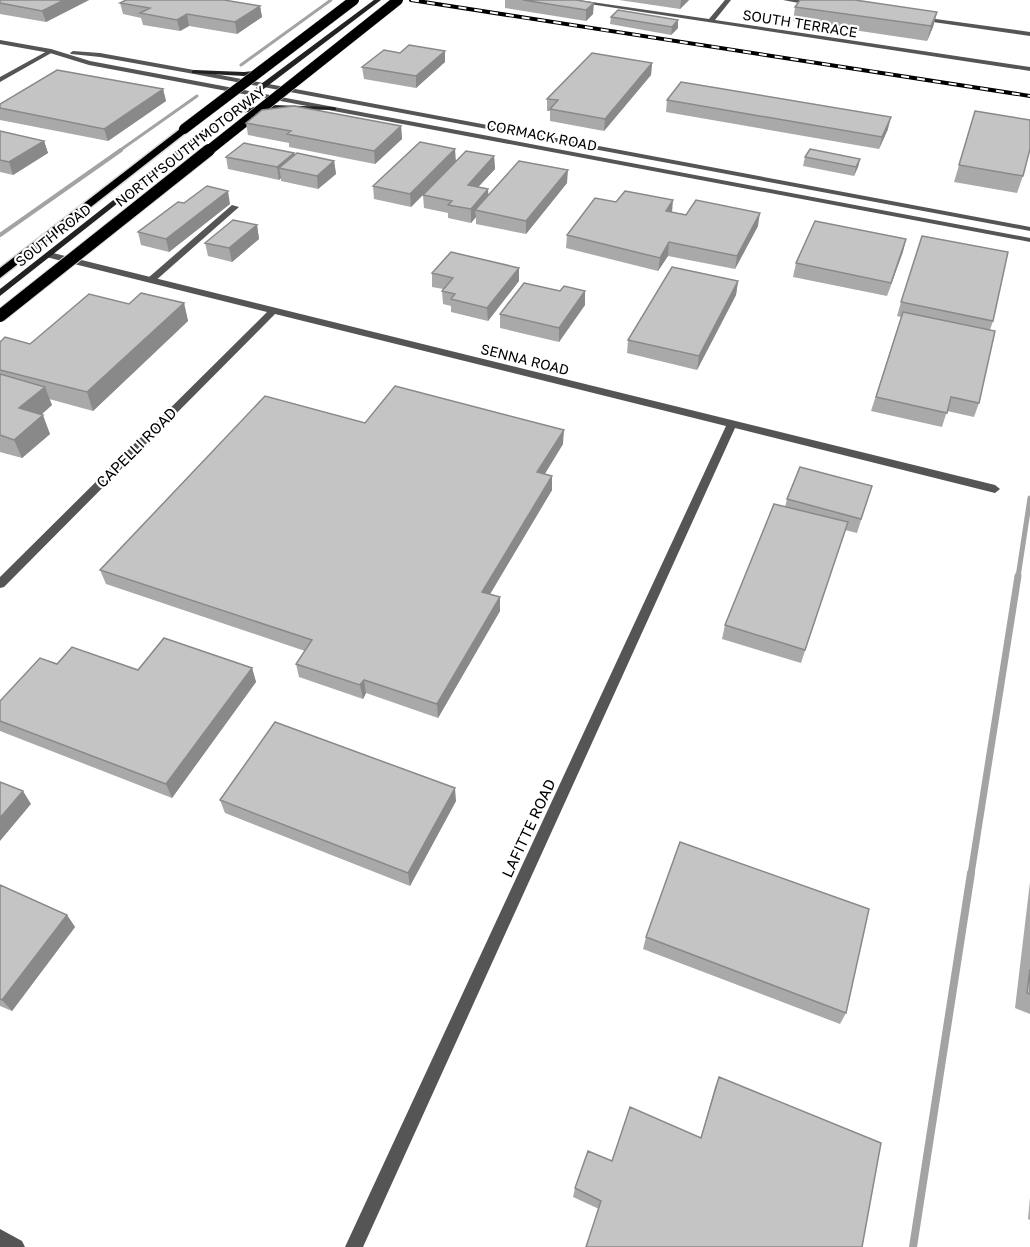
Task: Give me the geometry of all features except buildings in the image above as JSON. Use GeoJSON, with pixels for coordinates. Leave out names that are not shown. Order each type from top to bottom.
{"type":"FeatureCollection","features":[{"type":"Feature","properties":{"kind":"highway","name":"NORTH SOUTH MOTORWAY"},"geometry":{"type":"LineString","coordinates":[[0,274],[184,129],[354,0]]}},
{"type":"Feature","properties":{"kind":"highway","name":"NORTH SOUTH MOTORWAY"},"geometry":{"type":"LineString","coordinates":[[0,316],[398,0]]}},
{"type":"Feature","properties":{"kind":"main road","name":"SOUTH ROAD"},"geometry":{"type":"LineString","coordinates":[[0,293],[263,85],[378,0]]}},
{"type":"Feature","properties":{"kind":"main road"},"geometry":{"type":"LineString","coordinates":[[194,72],[244,74],[283,70]]}},
{"type":"Feature","properties":{"kind":"main road"},"geometry":{"type":"LineString","coordinates":[[229,112],[288,106],[334,109]]}},
{"type":"Feature","properties":{"kind":"street","name":"SOUTH TERRACE"},"geometry":{"type":"LineString","coordinates":[[566,0],[1030,69]]}},
{"type":"Feature","properties":{"kind":"street"},"geometry":{"type":"LineString","coordinates":[[710,22],[728,0]]}},
{"type":"Feature","properties":{"kind":"street"},"geometry":{"type":"LineString","coordinates":[[786,0],[821,5]]}},
{"type":"Feature","properties":{"kind":"street"},"geometry":{"type":"LineString","coordinates":[[914,18],[1030,34]]}},
{"type":"Feature","properties":{"kind":"street","name":"CORMACK ROAD"},"geometry":{"type":"LineString","coordinates":[[0,42],[51,51],[100,55],[194,72],[1030,229]]}},
{"type":"Feature","properties":{"kind":"street"},"geometry":{"type":"LineString","coordinates":[[0,80],[51,51]]}},
{"type":"Feature","properties":{"kind":"street","name":"CORMACK ROAD"},"geometry":{"type":"LineString","coordinates":[[51,51],[89,63],[1030,240]]}},
{"type":"Feature","properties":{"kind":"street"},"geometry":{"type":"LineString","coordinates":[[421,125],[430,115]]}},
{"type":"Feature","properties":{"kind":"street"},"geometry":{"type":"LineString","coordinates":[[151,280],[235,207]]}},
{"type":"Feature","properties":{"kind":"street","name":"SENNA ROAD"},"geometry":{"type":"LineString","coordinates":[[49,255],[995,489]]}},
{"type":"Feature","properties":{"kind":"street","name":"CAPELLI ROAD"},"geometry":{"type":"LineString","coordinates":[[0,584],[273,311]]}},
{"type":"Feature","properties":{"kind":"street","name":"LAFITTE ROAD"},"geometry":{"type":"LineString","coordinates":[[354,1247],[732,423]]}},
{"type":"Feature","properties":{"kind":"street"},"geometry":{"type":"LineString","coordinates":[[0,1238],[16,1247]]}},
{"type":"Feature","properties":{"kind":"waterway"},"geometry":{"type":"LineString","coordinates":[[241,65],[331,0]]}},
{"type":"Feature","properties":{"kind":"waterway"},"geometry":{"type":"LineString","coordinates":[[119,151],[197,96]]}},
{"type":"Feature","properties":{"kind":"waterway"},"geometry":{"type":"LineString","coordinates":[[0,235],[121,150]]}},
{"type":"Feature","properties":{"kind":"waterway"},"geometry":{"type":"LineString","coordinates":[[1018,577],[1030,498]]}},
{"type":"Feature","properties":{"kind":"waterway"},"geometry":{"type":"LineString","coordinates":[[971,874],[1018,576]]}},
{"type":"Feature","properties":{"kind":"waterway"},"geometry":{"type":"LineString","coordinates":[[913,1247],[971,873]]}},
{"type":"Feature","properties":{"kind":"railway"},"geometry":{"type":"LineString","coordinates":[[411,0],[1030,96]]}}]}
